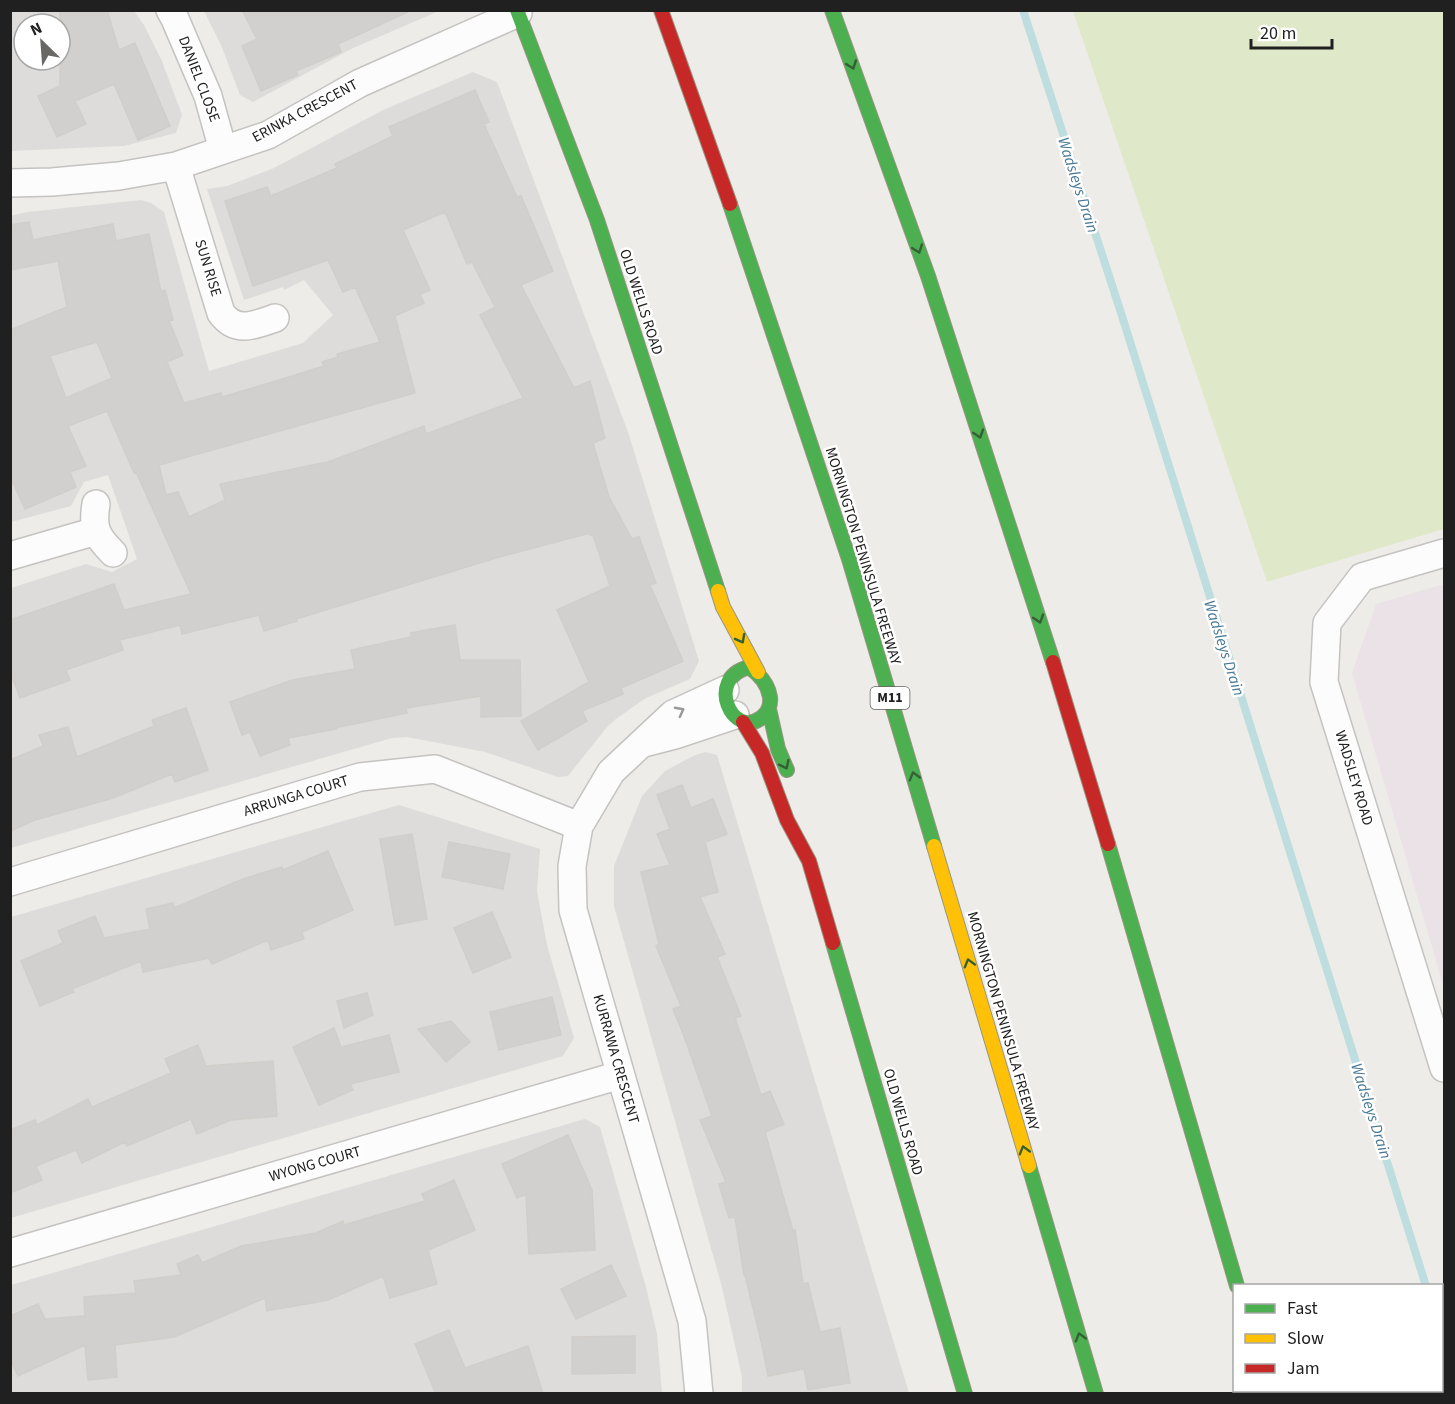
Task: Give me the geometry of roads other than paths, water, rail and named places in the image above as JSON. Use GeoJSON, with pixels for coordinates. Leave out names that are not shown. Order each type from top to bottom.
{"type":"FeatureCollection","features":[{"type":"Feature","properties":{"kind":"main road","name":"MORNINGTON PENINSULA FREEWAY"},"geometry":{"type":"LineString","coordinates":[[661,10],[711,146],[849,559],[1096,1394]]}},
{"type":"Feature","properties":{"kind":"main road"},"geometry":{"type":"LineString","coordinates":[[832,10],[927,274],[1045,635],[1159,1014],[1236,1284]]}},
{"type":"Feature","properties":{"kind":"main road","name":"OLD WELLS ROAD"},"geometry":{"type":"LineString","coordinates":[[518,12],[597,220],[723,607],[759,672]]}},
{"type":"Feature","properties":{"kind":"main road","name":"OLD WELLS ROAD"},"geometry":{"type":"LineString","coordinates":[[723,607],[724,639]]}},
{"type":"Feature","properties":{"kind":"main road"},"geometry":{"type":"LineString","coordinates":[[726,659],[727,702],[739,719],[751,723],[765,716],[769,709]]}},
{"type":"Feature","properties":{"kind":"main road"},"geometry":{"type":"LineString","coordinates":[[726,685],[735,670],[740,668],[749,667],[759,672],[770,697],[769,709],[784,764],[795,783]]}},
{"type":"Feature","properties":{"kind":"main road","name":"OLD WELLS ROAD"},"geometry":{"type":"LineString","coordinates":[[739,719],[762,753],[787,820],[809,861],[965,1394]]}},
{"type":"Feature","properties":{"kind":"main road","name":"OLD WELLS ROAD"},"geometry":{"type":"LineString","coordinates":[[807,829],[809,861]]}},
{"type":"Feature","properties":{"kind":"street","name":"DANIEL CLOSE"},"geometry":{"type":"LineString","coordinates":[[170,10],[176,19],[208,96],[224,150]]}},
{"type":"Feature","properties":{"kind":"street","name":"ERINKA CRESCENT"},"geometry":{"type":"LineString","coordinates":[[10,183],[52,183],[119,176],[176,166],[224,150],[267,135],[360,82],[518,12]]}},
{"type":"Feature","properties":{"kind":"street","name":"SUN RISE"},"geometry":{"type":"LineString","coordinates":[[176,166],[221,313],[226,321],[241,327],[274,318]]}},
{"type":"Feature","properties":{"kind":"street"},"geometry":{"type":"LineString","coordinates":[[96,504],[94,518],[98,538],[113,553]]}},
{"type":"Feature","properties":{"kind":"street"},"geometry":{"type":"LineString","coordinates":[[10,556],[96,531]]}},
{"type":"Feature","properties":{"kind":"street","name":"WADSLEY ROAD"},"geometry":{"type":"LineString","coordinates":[[1444,553],[1362,577],[1327,623],[1324,682],[1444,1068]]}},
{"type":"Feature","properties":{"kind":"street","name":"KURRAWA CRESCENT"},"geometry":{"type":"LineString","coordinates":[[699,1394],[692,1321],[573,910],[572,866],[579,826],[610,772],[673,714],[726,685]]}},
{"type":"Feature","properties":{"kind":"street","name":"KURRAWA CRESCENT"},"geometry":{"type":"LineString","coordinates":[[643,743],[739,719]]}},
{"type":"Feature","properties":{"kind":"street","name":"ARRUNGA COURT"},"geometry":{"type":"LineString","coordinates":[[10,882],[360,777],[435,769],[579,826]]}},
{"type":"Feature","properties":{"kind":"street","name":"WYONG COURT"},"geometry":{"type":"LineString","coordinates":[[10,1253],[620,1075]]}},
{"type":"Feature","properties":{"kind":"waterway","name":"Wadsleys Drain"},"geometry":{"type":"LineString","coordinates":[[1023,10],[1122,316],[1425,1284]]}},
{"type":"Feature","properties":{"kind":"waterway","name":"Wadsleys Drain"},"geometry":{"type":"LineString","coordinates":[[1443,1340],[1444,1345]]}}]}
